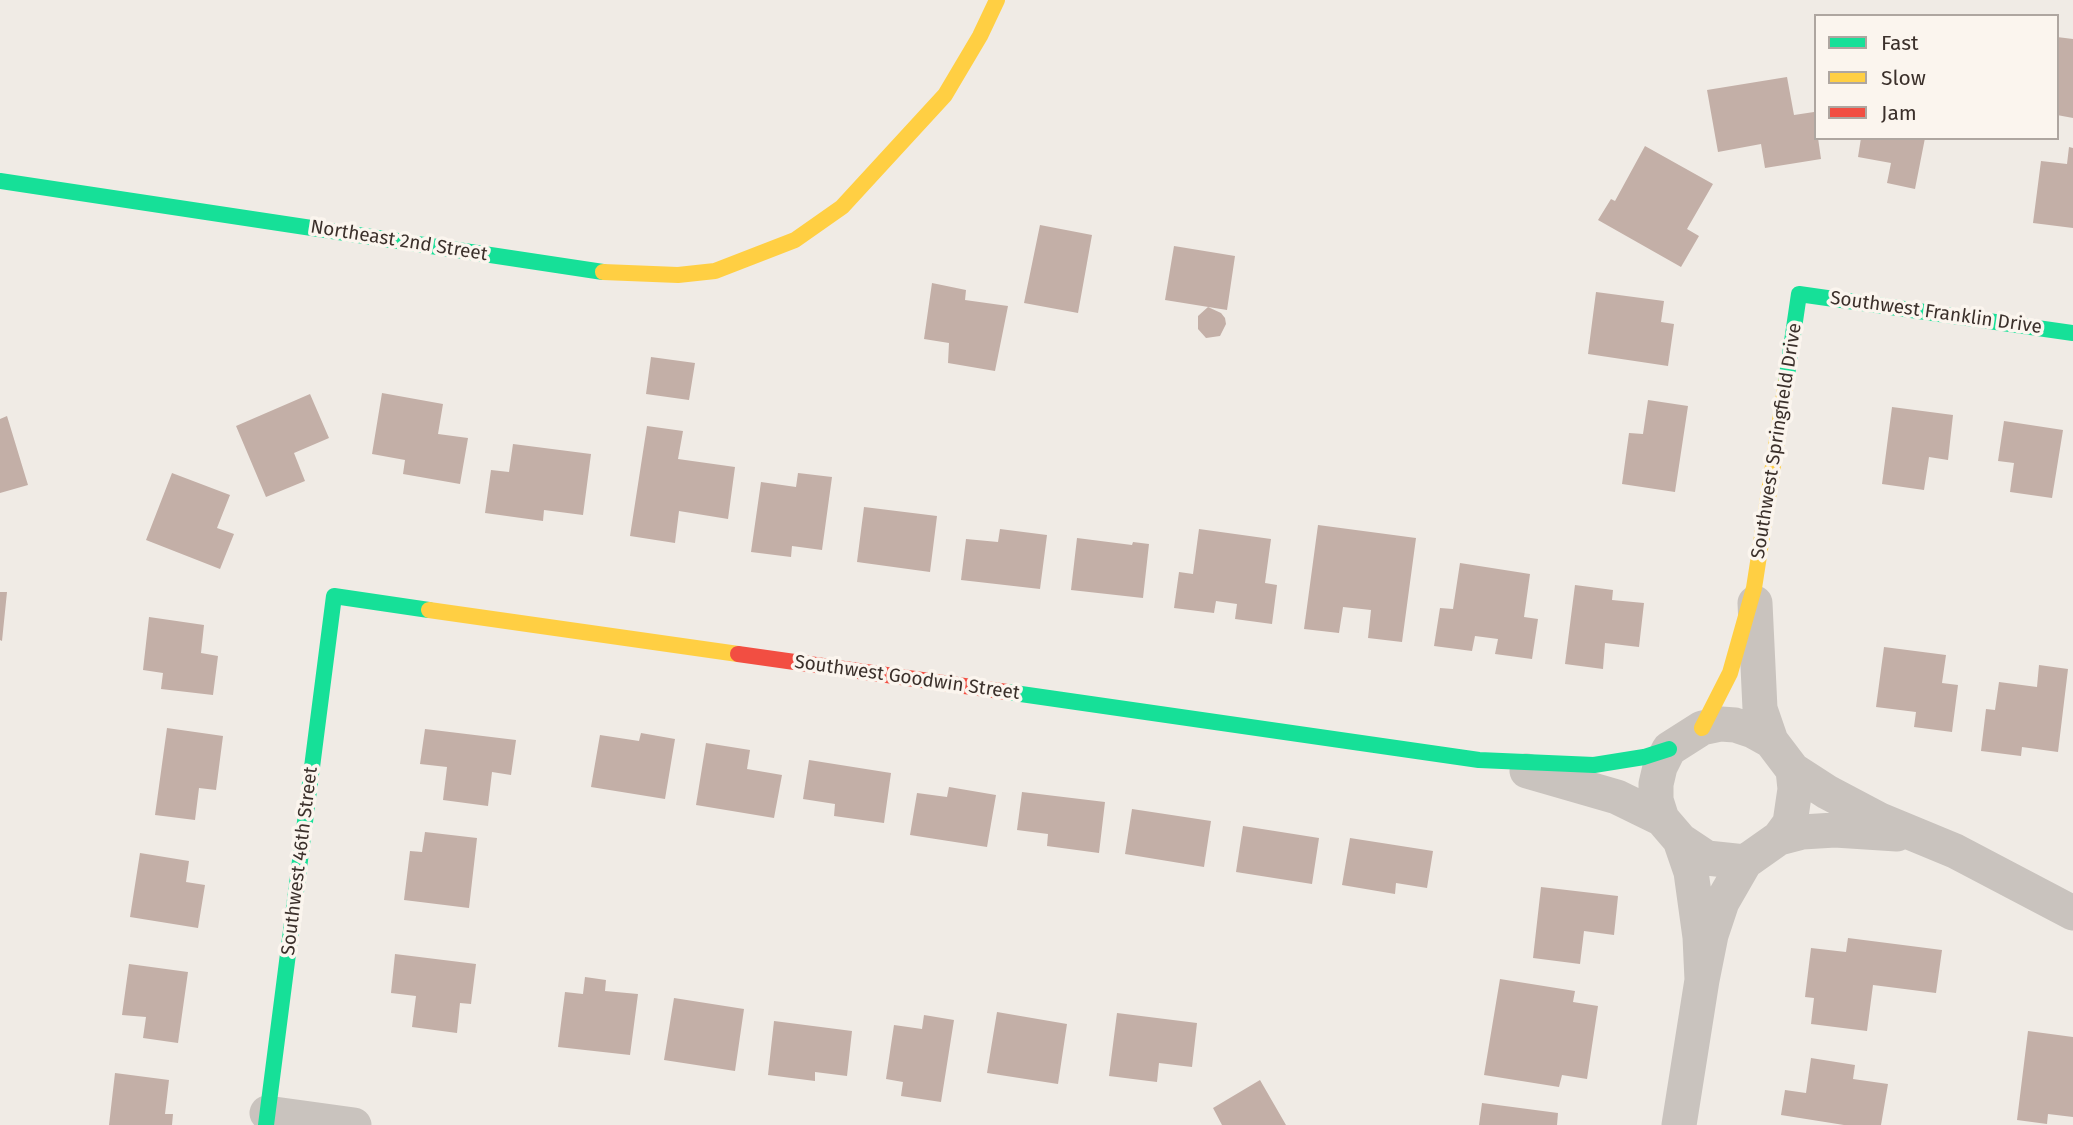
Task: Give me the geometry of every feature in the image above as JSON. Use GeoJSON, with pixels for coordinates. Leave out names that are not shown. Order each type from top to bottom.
{"type":"FeatureCollection","features":[{"type":"Feature","properties":{"kind":"street","name":"Northeast 2nd Street"},"geometry":{"type":"LineString","coordinates":[[0,181],[602,272],[678,275],[715,271],[795,240],[842,207],[945,95],[980,36],[997,0]]}},
{"type":"Feature","properties":{"kind":"street","name":"Southwest Franklin Drive"},"geometry":{"type":"LineString","coordinates":[[1799,294],[2073,332]]}},
{"type":"Feature","properties":{"kind":"street","name":"Southwest Springfield Drive"},"geometry":{"type":"LineString","coordinates":[[1702,728],[1730,674],[1754,588],[1799,294]]}},
{"type":"Feature","properties":{"kind":"street","name":"Southwest Springfield Drive"},"geometry":{"type":"LineString","coordinates":[[1754,588],[1760,709],[1771,741]]}},
{"type":"Feature","properties":{"kind":"street","name":"Southwest Goodwin Street"},"geometry":{"type":"LineString","coordinates":[[334,596],[1479,760],[1594,765],[1644,757],[1669,749]]}},
{"type":"Feature","properties":{"kind":"street","name":"Southwest 46th Street"},"geometry":{"type":"LineString","coordinates":[[266,1119],[334,596]]}},
{"type":"Feature","properties":{"kind":"street"},"geometry":{"type":"LineString","coordinates":[[1702,980],[1695,894],[1686,856],[1656,800],[1656,783],[1669,749],[1702,728],[1721,724],[1753,731],[1771,741],[1793,769],[1827,792],[1880,820],[1955,851],[2073,913]]}},
{"type":"Feature","properties":{"kind":"street","name":"Southwest Goodwin Street"},"geometry":{"type":"LineString","coordinates":[[1479,760],[1604,793],[1671,829]]}},
{"type":"Feature","properties":{"kind":"street"},"geometry":{"type":"LineString","coordinates":[[1679,1125],[1711,935],[1722,902],[1745,862],[1779,838],[1790,823],[1796,789],[1793,769]]}},
{"type":"Feature","properties":{"kind":"street"},"geometry":{"type":"LineString","coordinates":[[1671,829],[1707,858],[1745,862]]}},
{"type":"Feature","properties":{"kind":"street"},"geometry":{"type":"LineString","coordinates":[[1779,838],[1802,832],[1835,830],[1916,836]]}},
{"type":"Feature","properties":{"kind":"street"},"geometry":{"type":"LineString","coordinates":[[266,1119],[354,1125]]}},
{"type":"Feature","properties":{"kind":"building"},"geometry":{"type":"Polygon","coordinates":[[[2059,37],[2073,39],[2073,118],[2059,115],[2059,37]]]}},
{"type":"Feature","properties":{"kind":"building"},"geometry":{"type":"Polygon","coordinates":[[[1787,77],[1794,115],[1814,112],[1814,140],[1818,140],[1821,159],[1765,168],[1761,144],[1718,152],[1707,90],[1787,77]]]}},
{"type":"Feature","properties":{"kind":"building"},"geometry":{"type":"Polygon","coordinates":[[[1861,140],[1925,140],[1915,189],[1887,183],[1891,163],[1858,157],[1861,140]]]}},
{"type":"Feature","properties":{"kind":"building"},"geometry":{"type":"Polygon","coordinates":[[[1645,146],[1713,184],[1687,229],[1699,236],[1681,267],[1598,220],[1611,199],[1615,201],[1645,146]]]}},
{"type":"Feature","properties":{"kind":"building"},"geometry":{"type":"Polygon","coordinates":[[[2069,147],[2073,148],[2073,228],[2033,223],[2041,161],[2067,164],[2069,147]]]}},
{"type":"Feature","properties":{"kind":"building"},"geometry":{"type":"Polygon","coordinates":[[[1040,225],[1092,235],[1078,313],[1024,303],[1040,225]]]}},
{"type":"Feature","properties":{"kind":"building"},"geometry":{"type":"Polygon","coordinates":[[[1174,246],[1235,256],[1227,310],[1165,300],[1174,246]]]}},
{"type":"Feature","properties":{"kind":"building"},"geometry":{"type":"Polygon","coordinates":[[[932,283],[966,290],[965,300],[1008,306],[995,371],[948,363],[949,343],[924,339],[932,283]]]}},
{"type":"Feature","properties":{"kind":"building"},"geometry":{"type":"Polygon","coordinates":[[[1596,292],[1664,301],[1661,322],[1674,324],[1668,366],[1588,354],[1596,292]]]}},
{"type":"Feature","properties":{"kind":"building"},"geometry":{"type":"Polygon","coordinates":[[[1208,307],[1225,318],[1226,324],[1220,336],[1206,338],[1198,329],[1198,316],[1208,307]]]}},
{"type":"Feature","properties":{"kind":"building"},"geometry":{"type":"Polygon","coordinates":[[[651,357],[695,363],[689,400],[646,394],[651,357]]]}},
{"type":"Feature","properties":{"kind":"building"},"geometry":{"type":"Polygon","coordinates":[[[382,393],[443,404],[438,434],[468,438],[460,484],[403,474],[405,460],[372,454],[382,393]]]}},
{"type":"Feature","properties":{"kind":"building"},"geometry":{"type":"Polygon","coordinates":[[[310,394],[329,438],[294,453],[305,481],[266,497],[236,426],[310,394]]]}},
{"type":"Feature","properties":{"kind":"building"},"geometry":{"type":"Polygon","coordinates":[[[1648,400],[1688,406],[1675,492],[1622,484],[1629,433],[1643,434],[1648,400]]]}},
{"type":"Feature","properties":{"kind":"building"},"geometry":{"type":"Polygon","coordinates":[[[1892,407],[1953,415],[1948,460],[1929,457],[1924,490],[1882,484],[1892,407]]]}},
{"type":"Feature","properties":{"kind":"building"},"geometry":{"type":"Polygon","coordinates":[[[7,416],[28,485],[0,493],[0,419],[7,416]]]}},
{"type":"Feature","properties":{"kind":"building"},"geometry":{"type":"Polygon","coordinates":[[[2004,421],[2063,430],[2052,498],[2010,492],[2014,463],[1998,461],[2004,421]]]}},
{"type":"Feature","properties":{"kind":"building"},"geometry":{"type":"Polygon","coordinates":[[[647,426],[683,431],[678,459],[735,467],[728,519],[679,511],[675,543],[630,536],[647,426]]]}},
{"type":"Feature","properties":{"kind":"building"},"geometry":{"type":"Polygon","coordinates":[[[513,444],[591,454],[583,515],[544,510],[543,521],[485,513],[491,470],[509,472],[513,444]]]}},
{"type":"Feature","properties":{"kind":"building"},"geometry":{"type":"Polygon","coordinates":[[[172,473],[230,495],[217,528],[234,534],[220,569],[146,540],[172,473]]]}},
{"type":"Feature","properties":{"kind":"building"},"geometry":{"type":"Polygon","coordinates":[[[798,473],[832,477],[822,550],[792,546],[791,557],[751,552],[761,482],[796,487],[798,473]]]}},
{"type":"Feature","properties":{"kind":"building"},"geometry":{"type":"Polygon","coordinates":[[[864,507],[937,516],[930,572],[857,562],[864,507]]]}},
{"type":"Feature","properties":{"kind":"building"},"geometry":{"type":"Polygon","coordinates":[[[1318,525],[1416,538],[1402,642],[1368,638],[1371,610],[1343,607],[1339,633],[1304,629],[1318,525]]]}},
{"type":"Feature","properties":{"kind":"building"},"geometry":{"type":"Polygon","coordinates":[[[1000,529],[1047,535],[1040,589],[961,580],[966,539],[998,542],[1000,529]]]}},
{"type":"Feature","properties":{"kind":"building"},"geometry":{"type":"Polygon","coordinates":[[[1199,529],[1271,539],[1265,583],[1277,585],[1272,624],[1235,619],[1237,604],[1216,601],[1214,613],[1174,608],[1179,572],[1193,574],[1199,529]]]}},
{"type":"Feature","properties":{"kind":"building"},"geometry":{"type":"Polygon","coordinates":[[[1077,538],[1132,545],[1133,542],[1149,544],[1143,598],[1071,590],[1077,538]]]}},
{"type":"Feature","properties":{"kind":"building"},"geometry":{"type":"Polygon","coordinates":[[[1460,563],[1530,574],[1524,617],[1538,619],[1532,659],[1495,654],[1498,639],[1475,636],[1472,651],[1434,646],[1440,608],[1453,609],[1460,563]]]}},
{"type":"Feature","properties":{"kind":"building"},"geometry":{"type":"Polygon","coordinates":[[[1575,585],[1613,590],[1612,600],[1644,603],[1639,647],[1605,643],[1603,669],[1565,664],[1575,585]]]}},
{"type":"Feature","properties":{"kind":"building"},"geometry":{"type":"Polygon","coordinates":[[[0,592],[7,592],[2,641],[0,640],[0,592]]]}},
{"type":"Feature","properties":{"kind":"building"},"geometry":{"type":"Polygon","coordinates":[[[149,617],[204,625],[201,653],[218,656],[213,695],[161,689],[163,673],[143,670],[149,617]]]}},
{"type":"Feature","properties":{"kind":"building"},"geometry":{"type":"Polygon","coordinates":[[[1884,647],[1946,655],[1942,683],[1958,685],[1952,732],[1914,727],[1916,712],[1876,707],[1884,647]]]}},
{"type":"Feature","properties":{"kind":"building"},"geometry":{"type":"Polygon","coordinates":[[[2039,665],[2068,669],[2058,752],[2022,747],[2021,756],[1981,751],[1986,709],[1995,710],[1999,682],[2037,687],[2039,665]]]}},
{"type":"Feature","properties":{"kind":"building"},"geometry":{"type":"Polygon","coordinates":[[[167,728],[223,736],[216,790],[199,788],[195,820],[155,815],[167,728]]]}},
{"type":"Feature","properties":{"kind":"building"},"geometry":{"type":"Polygon","coordinates":[[[425,729],[516,740],[511,775],[492,772],[488,806],[443,800],[447,767],[420,764],[425,729]]]}},
{"type":"Feature","properties":{"kind":"building"},"geometry":{"type":"Polygon","coordinates":[[[641,733],[675,739],[665,799],[591,787],[600,735],[639,741],[641,733]]]}},
{"type":"Feature","properties":{"kind":"building"},"geometry":{"type":"Polygon","coordinates":[[[706,743],[750,750],[747,769],[782,775],[774,818],[696,805],[706,743]]]}},
{"type":"Feature","properties":{"kind":"building"},"geometry":{"type":"Polygon","coordinates":[[[809,760],[891,773],[884,823],[834,816],[835,804],[803,799],[809,760]]]}},
{"type":"Feature","properties":{"kind":"building"},"geometry":{"type":"Polygon","coordinates":[[[949,787],[996,795],[987,847],[910,835],[917,793],[947,797],[949,787]]]}},
{"type":"Feature","properties":{"kind":"building"},"geometry":{"type":"Polygon","coordinates":[[[1022,792],[1105,802],[1099,853],[1047,846],[1048,834],[1017,830],[1022,792]]]}},
{"type":"Feature","properties":{"kind":"building"},"geometry":{"type":"Polygon","coordinates":[[[1132,809],[1211,821],[1204,867],[1125,854],[1132,809]]]}},
{"type":"Feature","properties":{"kind":"building"},"geometry":{"type":"Polygon","coordinates":[[[1243,826],[1319,838],[1312,884],[1236,872],[1243,826]]]}},
{"type":"Feature","properties":{"kind":"building"},"geometry":{"type":"Polygon","coordinates":[[[425,832],[477,838],[469,908],[404,900],[410,851],[422,852],[425,832]]]}},
{"type":"Feature","properties":{"kind":"building"},"geometry":{"type":"Polygon","coordinates":[[[1350,838],[1433,851],[1427,888],[1396,883],[1395,894],[1342,885],[1350,838]]]}},
{"type":"Feature","properties":{"kind":"building"},"geometry":{"type":"Polygon","coordinates":[[[140,853],[189,861],[186,882],[205,885],[198,928],[130,917],[140,853]]]}},
{"type":"Feature","properties":{"kind":"building"},"geometry":{"type":"Polygon","coordinates":[[[1541,887],[1618,896],[1614,935],[1584,931],[1580,964],[1533,958],[1541,887]]]}},
{"type":"Feature","properties":{"kind":"building"},"geometry":{"type":"Polygon","coordinates":[[[1848,938],[1942,950],[1936,993],[1873,985],[1867,1031],[1811,1024],[1814,998],[1805,997],[1811,948],[1846,952],[1848,938]]]}},
{"type":"Feature","properties":{"kind":"building"},"geometry":{"type":"Polygon","coordinates":[[[395,954],[476,964],[471,1004],[460,1003],[457,1033],[412,1027],[416,996],[391,993],[395,954]]]}},
{"type":"Feature","properties":{"kind":"building"},"geometry":{"type":"Polygon","coordinates":[[[129,964],[188,972],[178,1043],[143,1038],[146,1017],[122,1015],[129,964]]]}},
{"type":"Feature","properties":{"kind":"building"},"geometry":{"type":"Polygon","coordinates":[[[585,977],[606,980],[605,991],[638,994],[630,1055],[558,1047],[565,992],[583,994],[585,977]]]}},
{"type":"Feature","properties":{"kind":"building"},"geometry":{"type":"Polygon","coordinates":[[[1500,979],[1575,991],[1573,1002],[1598,1006],[1587,1079],[1562,1075],[1559,1087],[1484,1075],[1500,979]]]}},
{"type":"Feature","properties":{"kind":"building"},"geometry":{"type":"Polygon","coordinates":[[[674,998],[744,1009],[735,1071],[664,1060],[674,998]]]}},
{"type":"Feature","properties":{"kind":"building"},"geometry":{"type":"Polygon","coordinates":[[[997,1012],[1067,1024],[1058,1084],[987,1073],[997,1012]]]}},
{"type":"Feature","properties":{"kind":"building"},"geometry":{"type":"Polygon","coordinates":[[[1117,1013],[1197,1023],[1192,1067],[1159,1063],[1157,1082],[1109,1076],[1117,1013]]]}},
{"type":"Feature","properties":{"kind":"building"},"geometry":{"type":"Polygon","coordinates":[[[924,1015],[954,1020],[941,1102],[901,1096],[903,1082],[886,1079],[894,1025],[922,1029],[924,1015]]]}},
{"type":"Feature","properties":{"kind":"building"},"geometry":{"type":"Polygon","coordinates":[[[774,1021],[852,1031],[847,1076],[815,1072],[815,1081],[768,1075],[774,1021]]]}},
{"type":"Feature","properties":{"kind":"building"},"geometry":{"type":"Polygon","coordinates":[[[2028,1031],[2073,1037],[2073,1117],[2048,1114],[2047,1124],[2017,1120],[2028,1031]]]}},
{"type":"Feature","properties":{"kind":"building"},"geometry":{"type":"Polygon","coordinates":[[[1811,1058],[1855,1065],[1853,1079],[1888,1084],[1881,1125],[1844,1125],[1781,1115],[1785,1090],[1806,1093],[1811,1058]]]}},
{"type":"Feature","properties":{"kind":"building"},"geometry":{"type":"Polygon","coordinates":[[[115,1073],[169,1080],[165,1114],[173,1114],[172,1125],[109,1125],[115,1073]]]}},
{"type":"Feature","properties":{"kind":"building"},"geometry":{"type":"Polygon","coordinates":[[[1260,1080],[1286,1125],[1222,1125],[1213,1108],[1260,1080]]]}},
{"type":"Feature","properties":{"kind":"building"},"geometry":{"type":"Polygon","coordinates":[[[1482,1103],[1558,1113],[1557,1125],[1479,1125],[1482,1103]]]}},
{"type":"Feature","properties":{"kind":"traffic: fast"},"geometry":{"type":"LineString","coordinates":[[0,181],[603,272]]}},
{"type":"Feature","properties":{"kind":"traffic: fast"},"geometry":{"type":"LineString","coordinates":[[1786,382],[1799,294],[2073,333]]}},
{"type":"Feature","properties":{"kind":"traffic: fast"},"geometry":{"type":"LineString","coordinates":[[266,1125],[334,596],[429,610]]}},
{"type":"Feature","properties":{"kind":"traffic: fast"},"geometry":{"type":"LineString","coordinates":[[1007,692],[1479,760],[1594,765],[1644,757],[1669,749]]}},
{"type":"Feature","properties":{"kind":"traffic: slow"},"geometry":{"type":"LineString","coordinates":[[603,272],[678,275],[715,271],[795,240],[842,207],[945,95],[980,36],[997,0]]}},
{"type":"Feature","properties":{"kind":"traffic: slow"},"geometry":{"type":"LineString","coordinates":[[1702,728],[1730,673],[1754,588],[1786,382]]}},
{"type":"Feature","properties":{"kind":"traffic: slow"},"geometry":{"type":"LineString","coordinates":[[429,610],[738,654]]}},
{"type":"Feature","properties":{"kind":"traffic: jam"},"geometry":{"type":"LineString","coordinates":[[738,654],[1007,692]]}}]}
